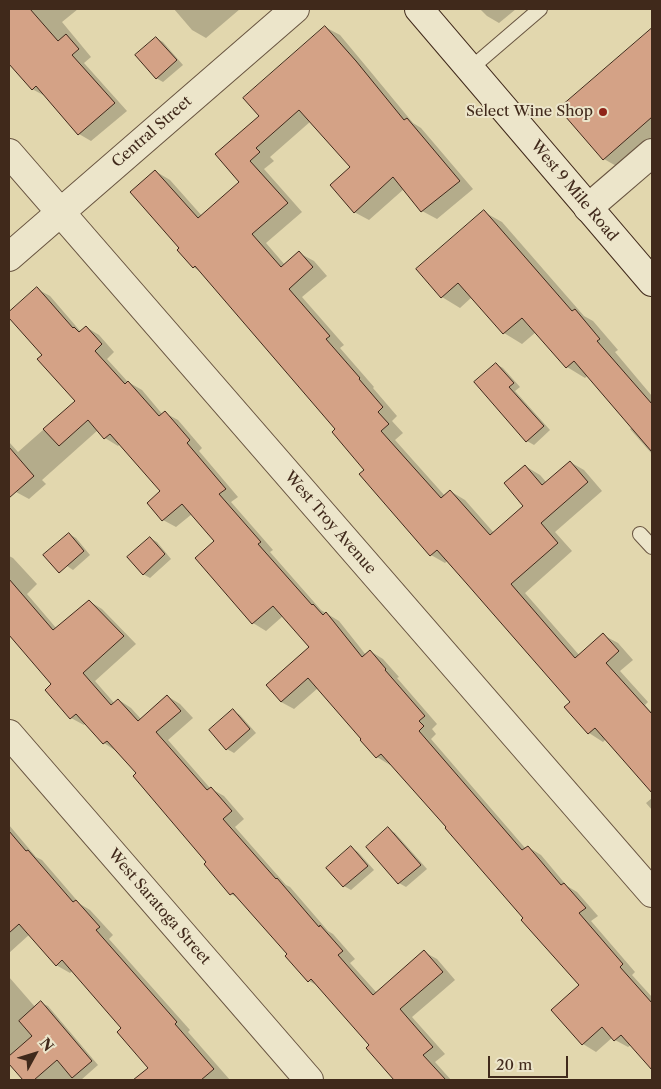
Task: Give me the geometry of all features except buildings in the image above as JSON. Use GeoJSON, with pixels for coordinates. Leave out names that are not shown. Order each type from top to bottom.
{"type":"FeatureCollection","features":[{"type":"Feature","properties":{"kind":"street","name":"Central Street"},"geometry":{"type":"LineString","coordinates":[[9,257],[295,9]]}},
{"type":"Feature","properties":{"kind":"street","name":"West 9 Mile Road"},"geometry":{"type":"LineString","coordinates":[[419,9],[652,282]]}},
{"type":"Feature","properties":{"kind":"street","name":"West Troy Avenue"},"geometry":{"type":"LineString","coordinates":[[9,153],[652,893]]}},
{"type":"Feature","properties":{"kind":"street"},"geometry":{"type":"LineString","coordinates":[[588,208],[652,153]]}},
{"type":"Feature","properties":{"kind":"street","name":"West Saratoga Street"},"geometry":{"type":"LineString","coordinates":[[9,734],[309,1080]]}},
{"type":"Feature","properties":{"kind":"lane"},"geometry":{"type":"LineString","coordinates":[[470,69],[532,11]]}},
{"type":"Feature","properties":{"kind":"lane"},"geometry":{"type":"LineString","coordinates":[[640,534],[652,547]]}},
{"type":"Feature","properties":{"kind":"place","name":"Select Wine Shop"},"geometry":{"type":"Point","coordinates":[603,112]}}]}
